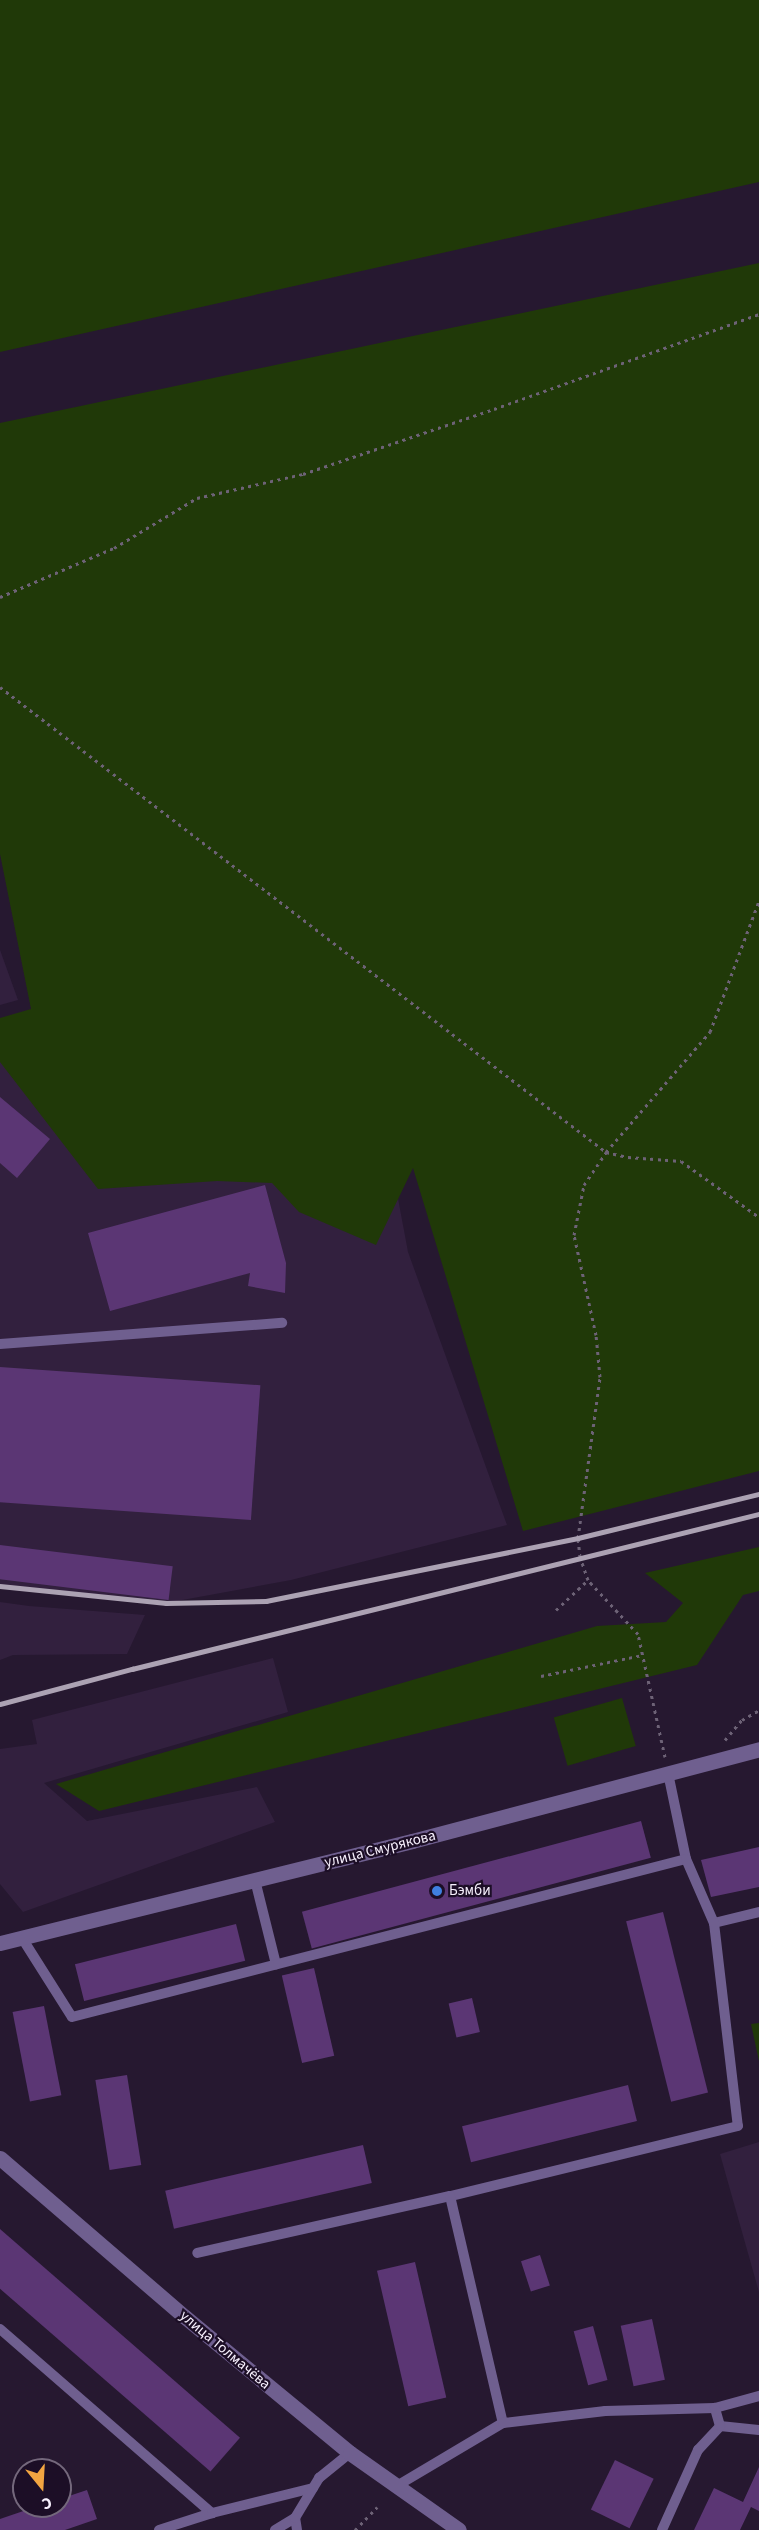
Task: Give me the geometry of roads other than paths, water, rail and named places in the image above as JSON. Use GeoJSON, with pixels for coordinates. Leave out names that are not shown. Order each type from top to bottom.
{"type":"FeatureCollection","features":[{"type":"Feature","properties":{"kind":"street","name":"улица Смурякова"},"geometry":{"type":"LineString","coordinates":[[0,1943],[255,1880],[759,1749]]}},
{"type":"Feature","properties":{"kind":"street","name":"улица Толмачёва"},"geometry":{"type":"LineString","coordinates":[[0,2158],[185,2317],[350,2453],[395,2487],[459,2530]]}},
{"type":"Feature","properties":{"kind":"lane"},"geometry":{"type":"LineString","coordinates":[[0,1344],[282,1323]]}},
{"type":"Feature","properties":{"kind":"lane"},"geometry":{"type":"LineString","coordinates":[[198,2253],[450,2196],[738,2126],[714,1923],[686,1859],[668,1773]]}},
{"type":"Feature","properties":{"kind":"lane"},"geometry":{"type":"LineString","coordinates":[[22,1938],[72,2017],[686,1859]]}},
{"type":"Feature","properties":{"kind":"lane"},"geometry":{"type":"LineString","coordinates":[[255,1880],[276,1964]]}},
{"type":"Feature","properties":{"kind":"lane"},"geometry":{"type":"LineString","coordinates":[[714,1923],[759,1912]]}},
{"type":"Feature","properties":{"kind":"lane"},"geometry":{"type":"LineString","coordinates":[[450,2196],[503,2423]]}},
{"type":"Feature","properties":{"kind":"lane"},"geometry":{"type":"LineString","coordinates":[[0,2330],[212,2513]]}},
{"type":"Feature","properties":{"kind":"lane"},"geometry":{"type":"LineString","coordinates":[[395,2487],[503,2423],[605,2411],[715,2408],[759,2397]]}},
{"type":"Feature","properties":{"kind":"lane"},"geometry":{"type":"LineString","coordinates":[[715,2408],[720,2426]]}},
{"type":"Feature","properties":{"kind":"lane"},"geometry":{"type":"LineString","coordinates":[[720,2426],[759,2430]]}},
{"type":"Feature","properties":{"kind":"lane"},"geometry":{"type":"LineString","coordinates":[[662,2530],[698,2450],[720,2426]]}},
{"type":"Feature","properties":{"kind":"lane"},"geometry":{"type":"LineString","coordinates":[[275,2530],[295,2518],[319,2478],[350,2453]]}},
{"type":"Feature","properties":{"kind":"lane"},"geometry":{"type":"LineString","coordinates":[[159,2530],[212,2513],[313,2488]]}},
{"type":"Feature","properties":{"kind":"lane"},"geometry":{"type":"LineString","coordinates":[[295,2518],[297,2530]]}},
{"type":"Feature","properties":{"kind":"railway"},"geometry":{"type":"LineString","coordinates":[[0,1586],[166,1603],[266,1601],[578,1538],[759,1494]]}},
{"type":"Feature","properties":{"kind":"railway"},"geometry":{"type":"LineString","coordinates":[[0,1704],[132,1669],[759,1514]]}},
{"type":"Feature","properties":{"kind":"place","name":"Бэмби"},"geometry":{"type":"Point","coordinates":[437,1891]}}]}
